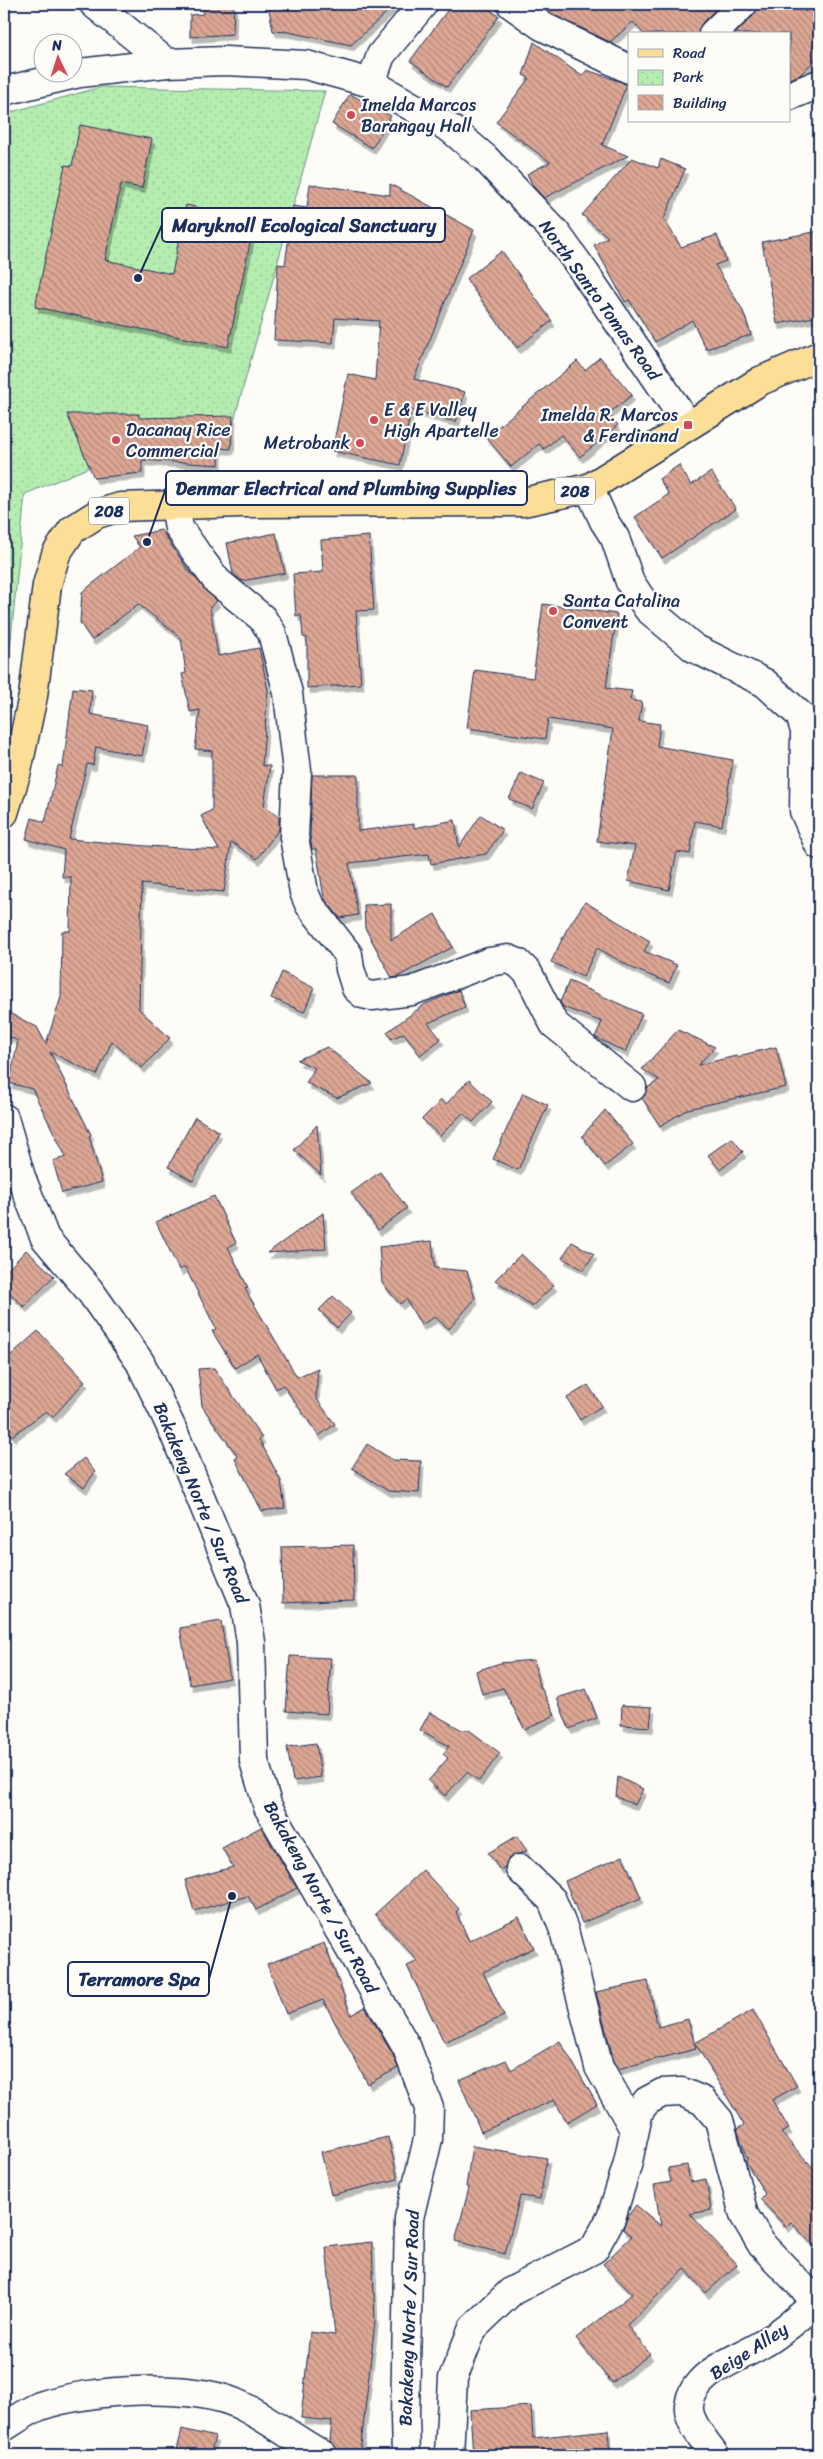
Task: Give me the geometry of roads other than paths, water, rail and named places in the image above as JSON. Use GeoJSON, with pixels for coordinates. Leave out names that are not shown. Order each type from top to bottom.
{"type":"FeatureCollection","features":[{"type":"Feature","properties":{"kind":"main road","name":"208"},"geometry":{"type":"LineString","coordinates":[[4,813],[17,771],[33,696],[47,586],[56,554],[72,530],[97,514],[120,507],[175,505],[523,502],[589,488],[666,442],[688,425],[760,381],[819,356]]}},
{"type":"Feature","properties":{"kind":"street"},"geometry":{"type":"LineString","coordinates":[[94,4],[167,63]]}},
{"type":"Feature","properties":{"kind":"street"},"geometry":{"type":"LineString","coordinates":[[371,83],[381,55],[423,4]]}},
{"type":"Feature","properties":{"kind":"street"},"geometry":{"type":"LineString","coordinates":[[511,4],[542,26],[628,69]]}},
{"type":"Feature","properties":{"kind":"street"},"geometry":{"type":"LineString","coordinates":[[715,32],[742,4]]}},
{"type":"Feature","properties":{"kind":"street","name":"North Santo Tomas Road"},"geometry":{"type":"LineString","coordinates":[[4,91],[80,73],[167,63],[226,60],[306,66],[371,83],[451,129],[485,158],[556,233],[688,425]]}},
{"type":"Feature","properties":{"kind":"street"},"geometry":{"type":"LineString","coordinates":[[790,96],[819,84]]}},
{"type":"Feature","properties":{"kind":"street"},"geometry":{"type":"LineString","coordinates":[[589,488],[604,521],[615,538],[630,582],[648,610],[694,648],[765,683],[800,715],[805,731],[804,811],[819,845]]}},
{"type":"Feature","properties":{"kind":"street"},"geometry":{"type":"LineString","coordinates":[[175,505],[179,528],[202,561],[218,581],[262,618],[272,633],[288,693],[296,771],[294,837],[304,892],[309,904],[348,954],[356,988],[363,994],[372,996],[405,992],[489,962],[508,959],[518,963],[528,973],[554,1024],[632,1087]]}},
{"type":"Feature","properties":{"kind":"street","name":"Bakakeng Norte / Sur Road"},"geometry":{"type":"LineString","coordinates":[[4,1118],[21,1177],[45,1238],[90,1292],[140,1362],[174,1433],[245,1605],[251,1642],[254,1761],[268,1807],[407,2048],[429,2108],[428,2138],[409,2218],[404,2416],[406,2455]]}},
{"type":"Feature","properties":{"kind":"street"},"geometry":{"type":"LineString","coordinates":[[520,1869],[552,1900],[564,1930],[599,2067],[634,2128]]}},
{"type":"Feature","properties":{"kind":"street"},"geometry":{"type":"LineString","coordinates":[[449,2455],[454,2378],[473,2328],[512,2291],[594,2249],[610,2218],[627,2166],[639,2111],[647,2101],[662,2093],[682,2092],[703,2101],[719,2120],[744,2215],[762,2245],[817,2304]]}},
{"type":"Feature","properties":{"kind":"street","name":"Beige Alley"},"geometry":{"type":"LineString","coordinates":[[715,2455],[692,2420],[689,2406],[694,2388],[717,2369],[764,2343],[817,2304]]}},
{"type":"Feature","properties":{"kind":"street"},"geometry":{"type":"LineString","coordinates":[[4,2426],[39,2406],[83,2395],[144,2390],[203,2394],[241,2405],[323,2455]]}},
{"type":"Feature","properties":{"kind":"place","name":"Imelda Marcos Barangay Hall"},"geometry":{"type":"Point","coordinates":[351,115]}},
{"type":"Feature","properties":{"kind":"place","name":"Maryknoll Ecological Sanctuary"},"geometry":{"type":"Point","coordinates":[138,278]}},
{"type":"Feature","properties":{"kind":"place","name":"E & E Valley High Apartelle"},"geometry":{"type":"Point","coordinates":[374,420]}},
{"type":"Feature","properties":{"kind":"place","name":"Imelda R. Marcos & Ferdinand"},"geometry":{"type":"Point","coordinates":[688,425]}},
{"type":"Feature","properties":{"kind":"place","name":"Dacanay Rice Commercial"},"geometry":{"type":"Point","coordinates":[116,440]}},
{"type":"Feature","properties":{"kind":"place","name":"Metrobank"},"geometry":{"type":"Point","coordinates":[360,443]}},
{"type":"Feature","properties":{"kind":"place","name":"Denmar Electrical and Plumbing Supplies"},"geometry":{"type":"Point","coordinates":[147,542]}},
{"type":"Feature","properties":{"kind":"place","name":"Santa Catalina Convent"},"geometry":{"type":"Point","coordinates":[553,611]}},
{"type":"Feature","properties":{"kind":"place","name":"Terramore Spa"},"geometry":{"type":"Point","coordinates":[232,1896]}}]}
